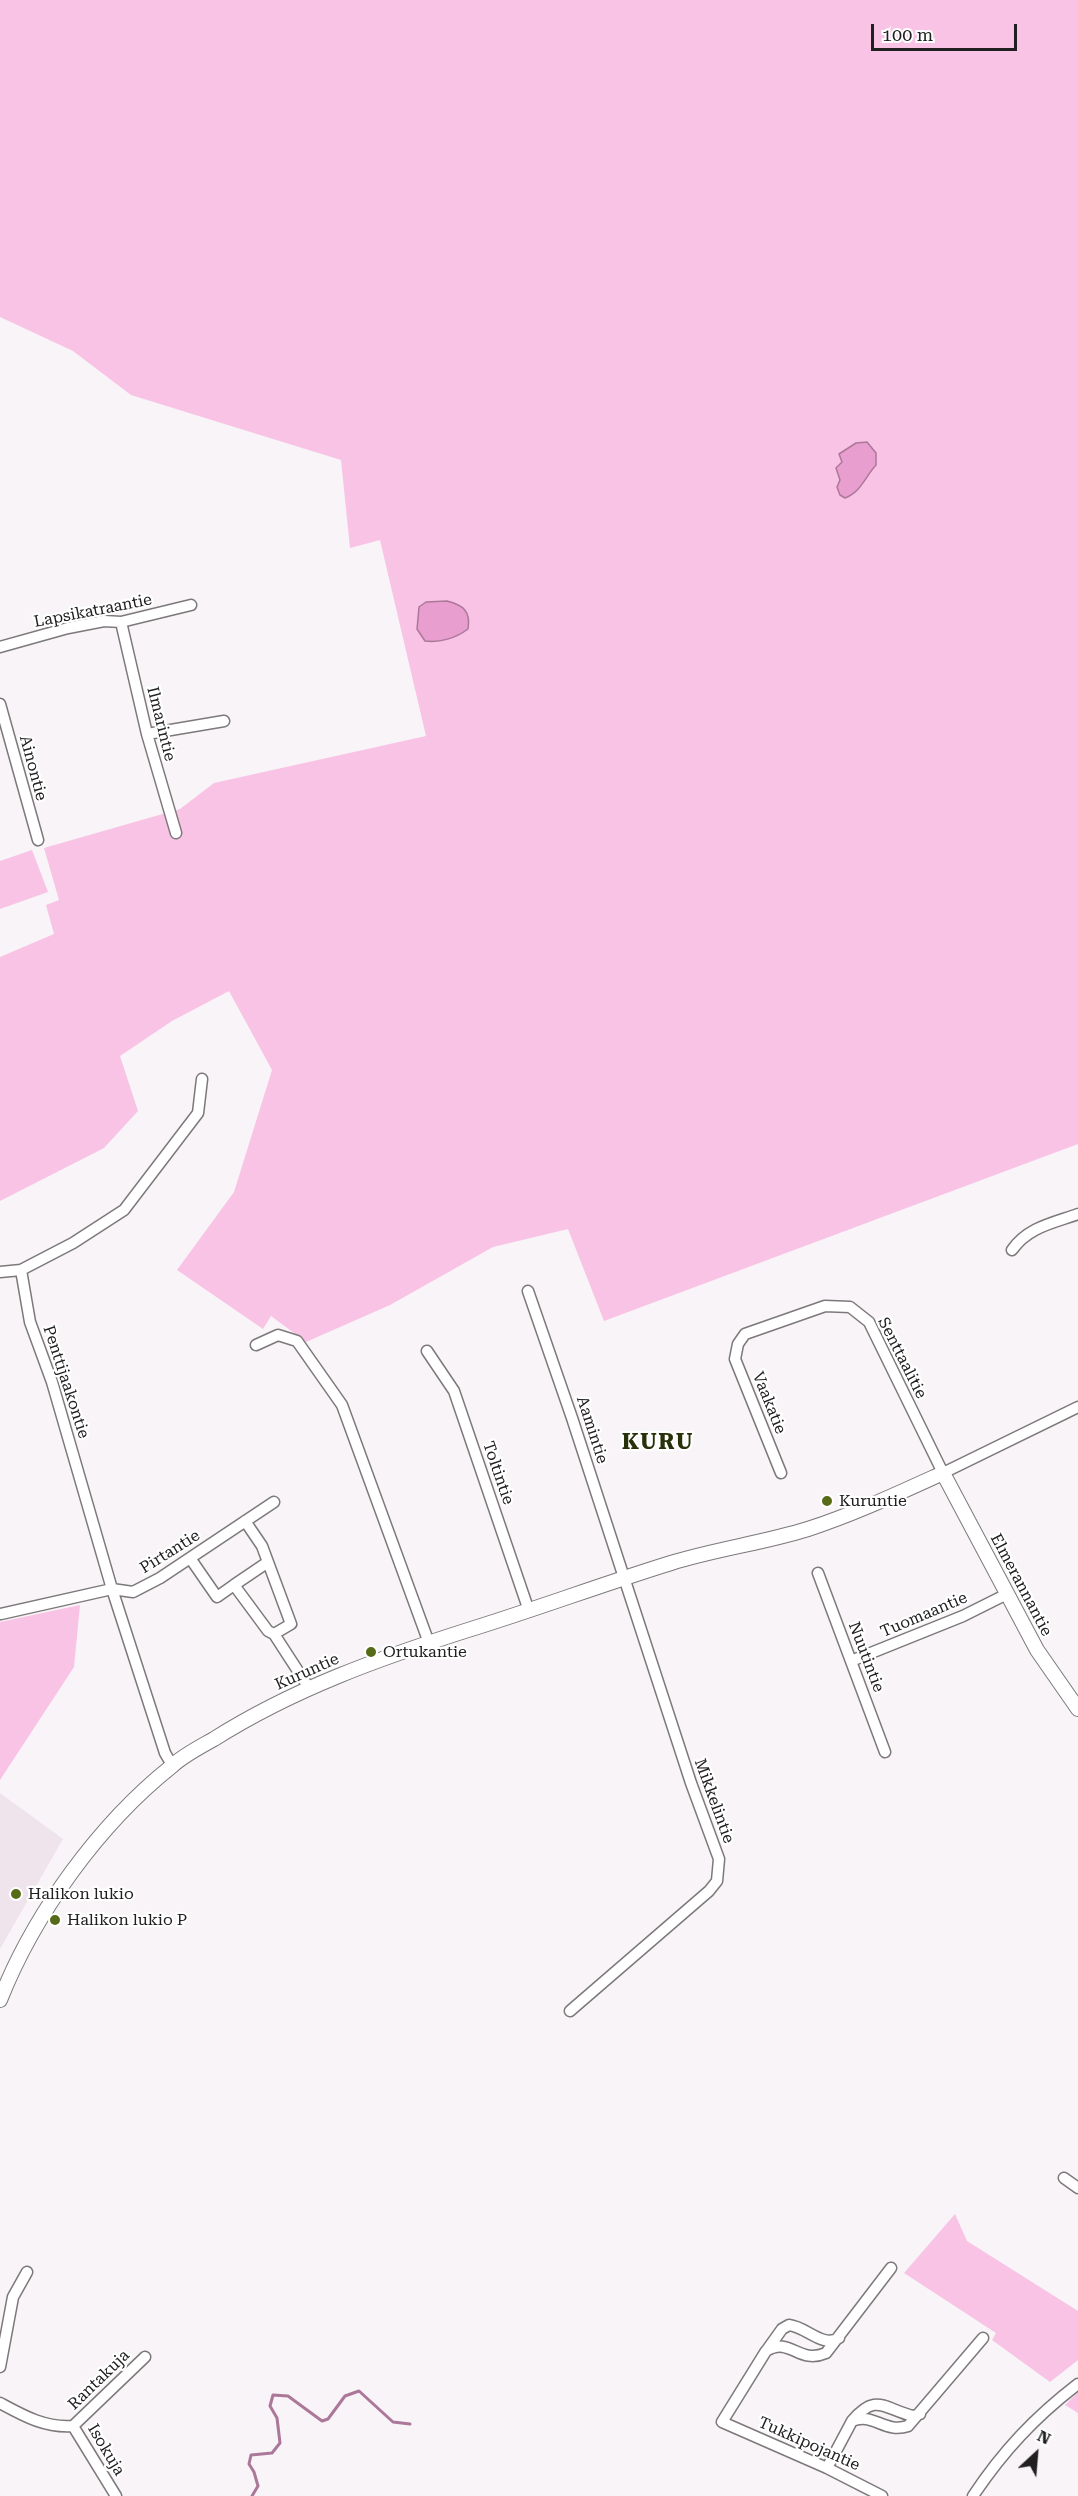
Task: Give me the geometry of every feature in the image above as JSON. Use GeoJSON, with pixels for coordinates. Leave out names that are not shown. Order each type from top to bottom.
{"type":"FeatureCollection","features":[{"type":"Feature","properties":{"kind":"street","name":"Lapsikatraantie"},"geometry":{"type":"LineString","coordinates":[[0,647],[68,628],[104,621],[121,622],[192,605]]}},
{"type":"Feature","properties":{"kind":"street","name":"Ilmarintie"},"geometry":{"type":"LineString","coordinates":[[121,622],[147,734],[176,833]]}},
{"type":"Feature","properties":{"kind":"street","name":"Ainontie"},"geometry":{"type":"LineString","coordinates":[[0,704],[38,840]]}},
{"type":"Feature","properties":{"kind":"street"},"geometry":{"type":"LineString","coordinates":[[147,734],[224,721]]}},
{"type":"Feature","properties":{"kind":"street"},"geometry":{"type":"LineString","coordinates":[[0,1272],[21,1270],[73,1243],[124,1210],[198,1113],[202,1079]]}},
{"type":"Feature","properties":{"kind":"street"},"geometry":{"type":"LineString","coordinates":[[1012,1250],[1021,1237],[1031,1231],[1078,1214]]}},
{"type":"Feature","properties":{"kind":"street","name":"Penttijaakontie"},"geometry":{"type":"LineString","coordinates":[[21,1270],[30,1322],[52,1382],[112,1589],[165,1753],[172,1765]]}},
{"type":"Feature","properties":{"kind":"street","name":"Aamintie"},"geometry":{"type":"LineString","coordinates":[[528,1292],[624,1579]]}},
{"type":"Feature","properties":{"kind":"street","name":"Senttaalitie"},"geometry":{"type":"LineString","coordinates":[[738,1344],[746,1334],[825,1306],[850,1307],[858,1311],[869,1322],[943,1473]]}},
{"type":"Feature","properties":{"kind":"street"},"geometry":{"type":"LineString","coordinates":[[256,1345],[278,1335],[297,1341],[342,1405],[429,1643]]}},
{"type":"Feature","properties":{"kind":"street","name":"Vaakatie"},"geometry":{"type":"LineString","coordinates":[[738,1344],[735,1359],[781,1473]]}},
{"type":"Feature","properties":{"kind":"street","name":"Toltintie"},"geometry":{"type":"LineString","coordinates":[[428,1351],[454,1391],[529,1611]]}},
{"type":"Feature","properties":{"kind":"street","name":"Kuruntie"},"geometry":{"type":"LineString","coordinates":[[0,2000],[11,1973],[62,1886],[124,1810],[172,1765],[247,1718],[309,1688],[429,1643],[715,1550],[809,1529],[943,1473],[1078,1407]]}},
{"type":"Feature","properties":{"kind":"street","name":"Elmerannantie"},"geometry":{"type":"LineString","coordinates":[[943,1473],[1037,1650],[1078,1709]]}},
{"type":"Feature","properties":{"kind":"street","name":"Pirtantie"},"geometry":{"type":"LineString","coordinates":[[1,1614],[112,1589],[132,1592],[160,1578],[274,1502]]}},
{"type":"Feature","properties":{"kind":"street"},"geometry":{"type":"LineString","coordinates":[[245,1521],[262,1546],[291,1624],[274,1634]]}},
{"type":"Feature","properties":{"kind":"street"},"geometry":{"type":"LineString","coordinates":[[190,1558],[217,1597],[268,1562]]}},
{"type":"Feature","properties":{"kind":"street","name":"Nuutintie"},"geometry":{"type":"LineString","coordinates":[[818,1573],[885,1752]]}},
{"type":"Feature","properties":{"kind":"street","name":"Mikkelintie"},"geometry":{"type":"LineString","coordinates":[[570,2011],[709,1891],[717,1881],[720,1871],[719,1859],[691,1783],[624,1579]]}},
{"type":"Feature","properties":{"kind":"street"},"geometry":{"type":"LineString","coordinates":[[234,1585],[268,1631],[274,1634],[309,1688]]}},
{"type":"Feature","properties":{"kind":"street","name":"Tuomaantie"},"geometry":{"type":"LineString","coordinates":[[851,1661],[963,1616],[1007,1594]]}},
{"type":"Feature","properties":{"kind":"street"},"geometry":{"type":"LineString","coordinates":[[1064,2178],[1078,2188]]}},
{"type":"Feature","properties":{"kind":"street"},"geometry":{"type":"LineString","coordinates":[[766,2351],[775,2346],[783,2346],[815,2358],[826,2353],[891,2268]]}},
{"type":"Feature","properties":{"kind":"street"},"geometry":{"type":"LineString","coordinates":[[0,2367],[13,2297],[27,2272]]}},
{"type":"Feature","properties":{"kind":"street"},"geometry":{"type":"LineString","coordinates":[[766,2351],[782,2329],[789,2325],[810,2332],[825,2342],[832,2342],[839,2337]]}},
{"type":"Feature","properties":{"kind":"street"},"geometry":{"type":"LineString","coordinates":[[852,2421],[867,2418],[892,2429],[908,2426],[983,2338]]}},
{"type":"Feature","properties":{"kind":"street","name":"Tukkipojantie"},"geometry":{"type":"LineString","coordinates":[[766,2351],[722,2422],[827,2468],[882,2496]]}},
{"type":"Feature","properties":{"kind":"street","name":"Rantakuja"},"geometry":{"type":"LineString","coordinates":[[73,2426],[145,2357]]}},
{"type":"Feature","properties":{"kind":"street"},"geometry":{"type":"LineString","coordinates":[[973,2496],[996,2461],[1022,2432],[1078,2384]]}},
{"type":"Feature","properties":{"kind":"street","name":"Isokuja"},"geometry":{"type":"LineString","coordinates":[[0,2403],[30,2420],[57,2427],[73,2426],[116,2496]]}},
{"type":"Feature","properties":{"kind":"street"},"geometry":{"type":"LineString","coordinates":[[827,2468],[852,2421],[861,2410],[875,2404],[889,2406],[913,2416],[920,2414]]}},
{"type":"Feature","properties":{"kind":"shaded area"},"geometry":{"type":"Polygon","coordinates":[[[0,0],[1078,0],[1078,1144],[604,1321],[568,1229],[493,1247],[390,1305],[306,1342],[271,1316],[263,1329],[177,1270],[234,1192],[272,1070],[229,991],[172,1021],[120,1056],[138,1111],[104,1148],[0,1201],[0,957],[54,934],[46,905],[59,900],[44,848],[180,809],[214,783],[426,736],[380,540],[350,548],[341,460],[131,395],[73,351],[0,317],[0,0]],[[842,462],[837,487],[862,486],[867,475],[876,465],[842,462]]]}},
{"type":"Feature","properties":{"kind":"shaded area"},"geometry":{"type":"Polygon","coordinates":[[[867,442],[876,453],[876,465],[859,488],[845,498],[840,495],[837,487],[840,480],[836,468],[842,462],[839,454],[856,443],[867,442]]]}},
{"type":"Feature","properties":{"kind":"shaded area"},"geometry":{"type":"Polygon","coordinates":[[[447,601],[465,610],[469,623],[468,629],[448,639],[425,641],[417,629],[419,607],[426,602],[447,601]]]}},
{"type":"Feature","properties":{"kind":"shaded area"},"geometry":{"type":"Polygon","coordinates":[[[32,850],[48,892],[0,909],[0,861],[32,850]]]}},
{"type":"Feature","properties":{"kind":"shaded area"},"geometry":{"type":"Polygon","coordinates":[[[80,1605],[74,1667],[0,1780],[0,1622],[80,1605]]]}},
{"type":"Feature","properties":{"kind":"shaded area","name":"Halikon lukio"},"geometry":{"type":"Polygon","coordinates":[[[0,1793],[63,1839],[0,1949],[0,1793]]]}},
{"type":"Feature","properties":{"kind":"shaded area"},"geometry":{"type":"Polygon","coordinates":[[[955,2214],[967,2241],[1078,2311],[1078,2360],[1050,2382],[992,2340],[996,2333],[904,2273],[955,2214]]]}},
{"type":"Feature","properties":{"kind":"shaded area"},"geometry":{"type":"Polygon","coordinates":[[[1078,2392],[1078,2413],[1065,2405],[1078,2392]]]}},
{"type":"Feature","properties":{"kind":"waterway"},"geometry":{"type":"LineString","coordinates":[[252,2496],[258,2486],[249,2464],[251,2455],[272,2453],[280,2443],[277,2418],[270,2406],[273,2395],[288,2396],[322,2421],[328,2419],[345,2396],[359,2391],[393,2422],[410,2424]]}},
{"type":"Feature","properties":{"kind":"place","name":"Kuruntie"},"geometry":{"type":"Point","coordinates":[827,1501]}},
{"type":"Feature","properties":{"kind":"place","name":"Ortukantie"},"geometry":{"type":"Point","coordinates":[371,1652]}},
{"type":"Feature","properties":{"kind":"place","name":"Halikon lukio"},"geometry":{"type":"Point","coordinates":[16,1894]}},
{"type":"Feature","properties":{"kind":"place","name":"Halikon lukio P"},"geometry":{"type":"Point","coordinates":[55,1920]}},
{"type":"Feature","properties":{"kind":"district","name":"KURU"},"geometry":{"type":"Point","coordinates":[658,1443]}}]}
